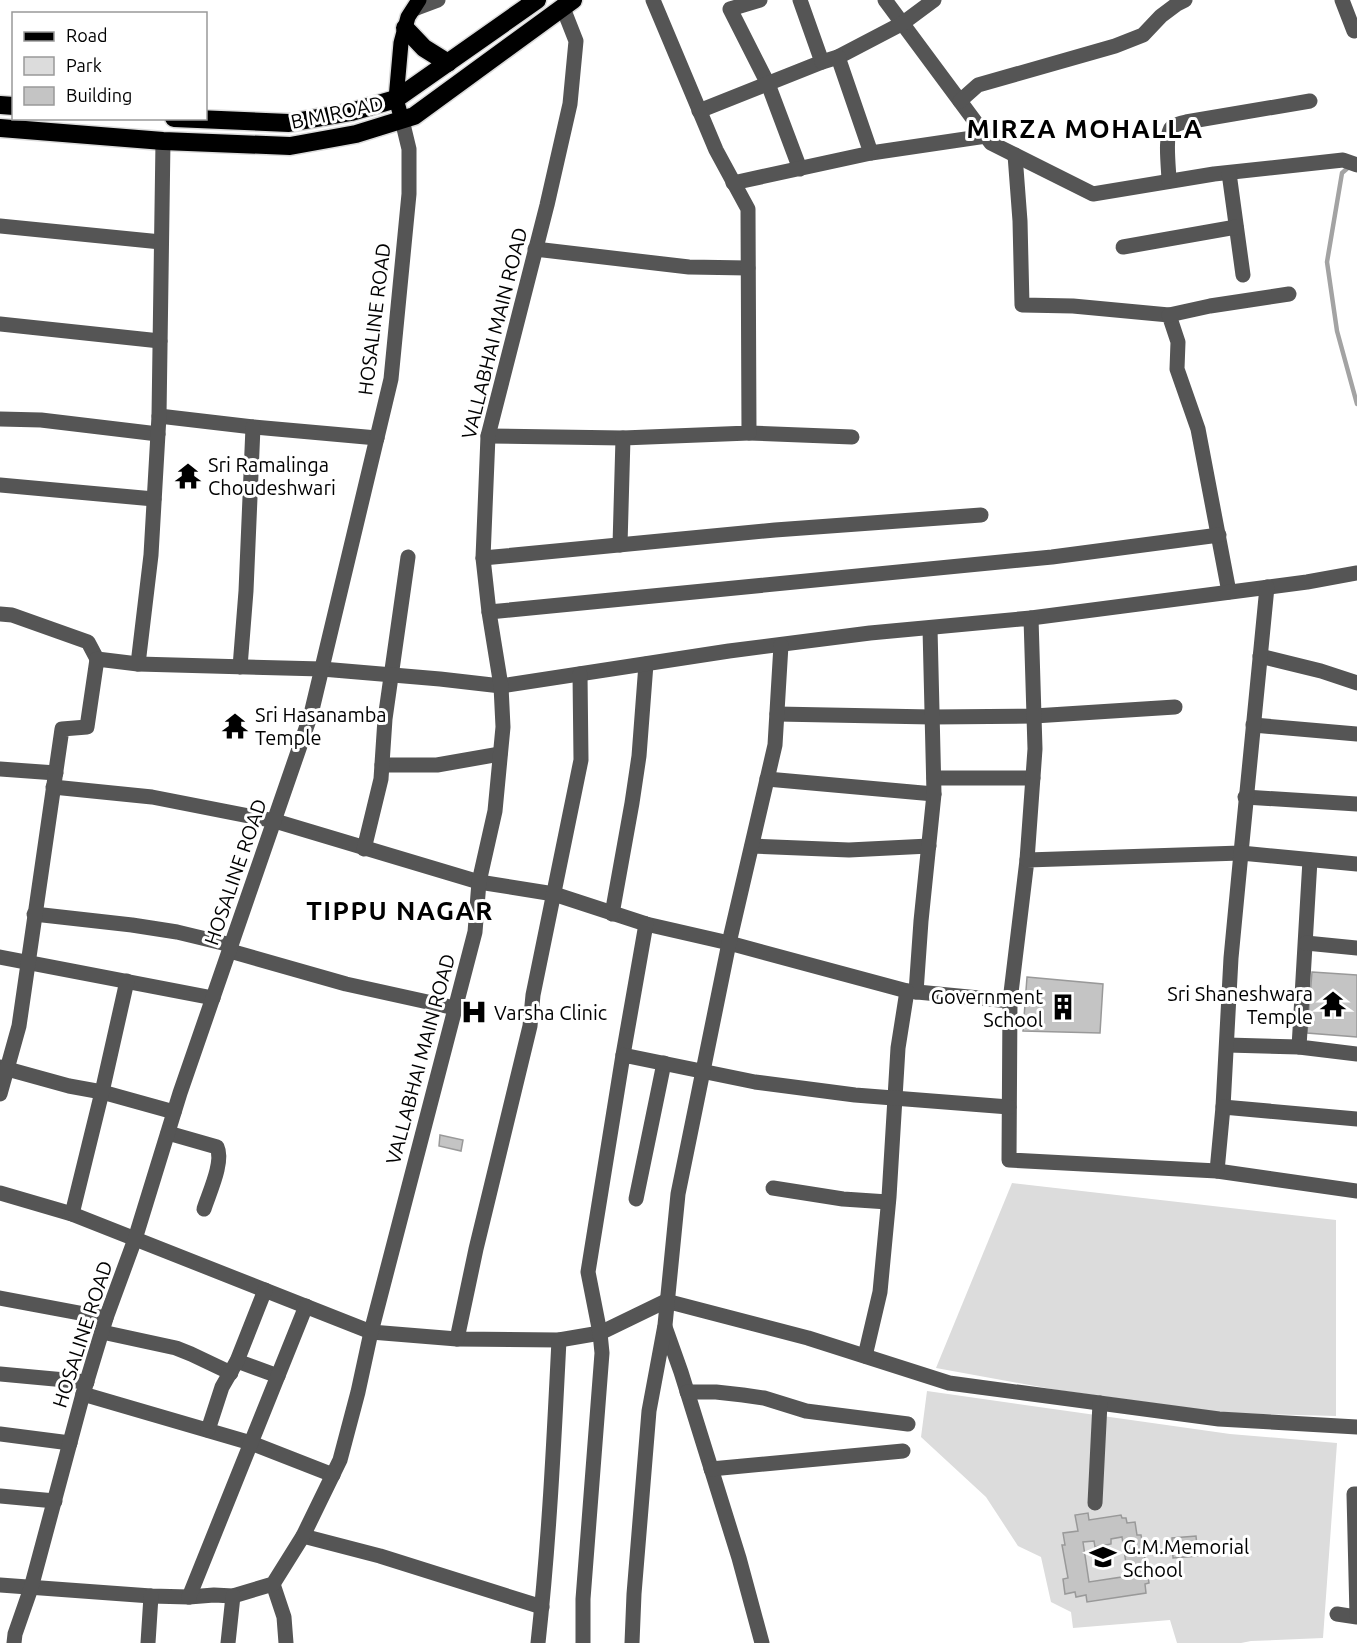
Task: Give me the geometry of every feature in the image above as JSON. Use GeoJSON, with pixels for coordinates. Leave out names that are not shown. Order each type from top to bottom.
{"type":"FeatureCollection","features":[{"type":"Feature","properties":{"kind":"highway"},"geometry":{"type":"LineString","coordinates":[[207,119],[289,123],[351,112],[396,99],[537,0]]}},
{"type":"Feature","properties":{"kind":"highway","name":"B M ROAD"},"geometry":{"type":"LineString","coordinates":[[0,128],[163,141],[291,146],[356,134],[414,116],[568,4]]}},
{"type":"Feature","properties":{"kind":"highway"},"geometry":{"type":"LineString","coordinates":[[405,28],[424,48],[448,63]]}},
{"type":"Feature","properties":{"kind":"highway"},"geometry":{"type":"LineString","coordinates":[[163,141],[164,120]]}},
{"type":"Feature","properties":{"kind":"main road"},"geometry":{"type":"LineString","coordinates":[[396,99],[401,43],[408,17],[417,4]]}},
{"type":"Feature","properties":{"kind":"main road","name":"HOSALINE ROAD"},"geometry":{"type":"LineString","coordinates":[[396,99],[402,120]]}},
{"type":"Feature","properties":{"kind":"street"},"geometry":{"type":"LineString","coordinates":[[417,4],[438,0]]}},
{"type":"Feature","properties":{"kind":"street"},"geometry":{"type":"LineString","coordinates":[[653,0],[716,150],[748,209],[749,433]]}},
{"type":"Feature","properties":{"kind":"street"},"geometry":{"type":"LineString","coordinates":[[760,0],[730,9],[768,84],[800,169]]}},
{"type":"Feature","properties":{"kind":"street"},"geometry":{"type":"LineString","coordinates":[[800,0],[822,62]]}},
{"type":"Feature","properties":{"kind":"street"},"geometry":{"type":"LineString","coordinates":[[885,0],[991,143],[1093,194],[1229,173],[1350,162]]}},
{"type":"Feature","properties":{"kind":"street"},"geometry":{"type":"LineString","coordinates":[[699,111],[838,57],[903,23],[934,0]]}},
{"type":"Feature","properties":{"kind":"street"},"geometry":{"type":"LineString","coordinates":[[960,101],[978,85],[1143,36],[1161,16],[1185,0]]}},
{"type":"Feature","properties":{"kind":"street"},"geometry":{"type":"LineString","coordinates":[[1342,0],[1354,32]]}},
{"type":"Feature","properties":{"kind":"street","name":"VALLABHAI MAIN ROAD"},"geometry":{"type":"LineString","coordinates":[[273,1584],[303,1536],[340,1460],[475,932],[479,882],[495,811],[503,728],[501,686],[483,558],[488,436],[570,104],[576,41],[568,4]]}},
{"type":"Feature","properties":{"kind":"street"},"geometry":{"type":"LineString","coordinates":[[838,57],[871,153]]}},
{"type":"Feature","properties":{"kind":"street"},"geometry":{"type":"LineString","coordinates":[[1169,182],[1168,135],[1171,128],[1176,125],[1310,101]]}},
{"type":"Feature","properties":{"kind":"street","name":"HOSALINE ROAD"},"geometry":{"type":"LineString","coordinates":[[14,1643],[104,1325],[311,714],[391,379],[409,194],[409,149],[402,120]]}},
{"type":"Feature","properties":{"kind":"street"},"geometry":{"type":"LineString","coordinates":[[733,183],[871,153],[986,136]]}},
{"type":"Feature","properties":{"kind":"street"},"geometry":{"type":"LineString","coordinates":[[138,664],[151,555],[159,416],[163,141]]}},
{"type":"Feature","properties":{"kind":"street"},"geometry":{"type":"LineString","coordinates":[[1015,155],[1020,221],[1022,306],[1073,306],[1169,315],[1288,294]]}},
{"type":"Feature","properties":{"kind":"street"},"geometry":{"type":"LineString","coordinates":[[1229,173],[1242,274]]}},
{"type":"Feature","properties":{"kind":"street"},"geometry":{"type":"LineString","coordinates":[[0,226],[161,242]]}},
{"type":"Feature","properties":{"kind":"street"},"geometry":{"type":"LineString","coordinates":[[1123,247],[1236,227]]}},
{"type":"Feature","properties":{"kind":"street"},"geometry":{"type":"LineString","coordinates":[[535,249],[689,267],[748,268]]}},
{"type":"Feature","properties":{"kind":"street"},"geometry":{"type":"LineString","coordinates":[[1169,315],[1178,342],[1177,369],[1198,429],[1229,592]]}},
{"type":"Feature","properties":{"kind":"street"},"geometry":{"type":"LineString","coordinates":[[0,324],[160,341]]}},
{"type":"Feature","properties":{"kind":"street"},"geometry":{"type":"LineString","coordinates":[[159,416],[376,438]]}},
{"type":"Feature","properties":{"kind":"street"},"geometry":{"type":"LineString","coordinates":[[0,419],[41,420],[158,434]]}},
{"type":"Feature","properties":{"kind":"street"},"geometry":{"type":"LineString","coordinates":[[240,668],[246,591],[253,427]]}},
{"type":"Feature","properties":{"kind":"street"},"geometry":{"type":"LineString","coordinates":[[488,436],[623,438],[749,433],[852,437]]}},
{"type":"Feature","properties":{"kind":"street"},"geometry":{"type":"LineString","coordinates":[[620,545],[623,438]]}},
{"type":"Feature","properties":{"kind":"street"},"geometry":{"type":"LineString","coordinates":[[0,485],[154,499]]}},
{"type":"Feature","properties":{"kind":"street"},"geometry":{"type":"LineString","coordinates":[[483,558],[775,530],[981,515]]}},
{"type":"Feature","properties":{"kind":"street"},"geometry":{"type":"LineString","coordinates":[[489,612],[1052,557],[1219,535]]}},
{"type":"Feature","properties":{"kind":"street"},"geometry":{"type":"LineString","coordinates":[[364,849],[381,779],[391,675],[408,557]]}},
{"type":"Feature","properties":{"kind":"street"},"geometry":{"type":"LineString","coordinates":[[97,659],[138,664],[322,669],[501,686],[870,633],[1031,618],[1357,573]]}},
{"type":"Feature","properties":{"kind":"street"},"geometry":{"type":"LineString","coordinates":[[1217,1172],[1231,958],[1267,587]]}},
{"type":"Feature","properties":{"kind":"street"},"geometry":{"type":"LineString","coordinates":[[0,614],[12,615],[88,642],[97,659],[87,727],[62,729],[19,1026],[3,1068],[0,1094]]}},
{"type":"Feature","properties":{"kind":"street"},"geometry":{"type":"LineString","coordinates":[[1031,618],[1035,749],[1027,860],[1010,1001],[1009,1161],[1217,1172],[1357,1191]]}},
{"type":"Feature","properties":{"kind":"street"},"geometry":{"type":"LineString","coordinates":[[865,1356],[880,1292],[898,1048],[911,991],[921,921],[934,794],[930,628]]}},
{"type":"Feature","properties":{"kind":"street"},"geometry":{"type":"LineString","coordinates":[[632,1643],[649,1411],[665,1325],[678,1194],[729,943],[775,745],[781,645]]}},
{"type":"Feature","properties":{"kind":"street"},"geometry":{"type":"LineString","coordinates":[[1260,656],[1357,683]]}},
{"type":"Feature","properties":{"kind":"street"},"geometry":{"type":"LineString","coordinates":[[612,914],[639,756],[646,664]]}},
{"type":"Feature","properties":{"kind":"street"},"geometry":{"type":"LineString","coordinates":[[457,1339],[476,1249],[530,1026],[533,995],[581,760],[580,674]]}},
{"type":"Feature","properties":{"kind":"street"},"geometry":{"type":"LineString","coordinates":[[777,714],[1034,716],[1175,707]]}},
{"type":"Feature","properties":{"kind":"street"},"geometry":{"type":"LineString","coordinates":[[1253,725],[1357,734]]}},
{"type":"Feature","properties":{"kind":"street"},"geometry":{"type":"LineString","coordinates":[[382,765],[437,765],[500,754]]}},
{"type":"Feature","properties":{"kind":"street"},"geometry":{"type":"LineString","coordinates":[[0,769],[275,821],[479,882],[554,894],[646,924],[729,943],[911,991],[1010,1001]]}},
{"type":"Feature","properties":{"kind":"street"},"geometry":{"type":"LineString","coordinates":[[934,778],[1033,778]]}},
{"type":"Feature","properties":{"kind":"street"},"geometry":{"type":"LineString","coordinates":[[767,779],[934,794]]}},
{"type":"Feature","properties":{"kind":"street"},"geometry":{"type":"LineString","coordinates":[[1245,796],[1357,804]]}},
{"type":"Feature","properties":{"kind":"street"},"geometry":{"type":"LineString","coordinates":[[752,846],[849,850],[929,846]]}},
{"type":"Feature","properties":{"kind":"street"},"geometry":{"type":"LineString","coordinates":[[1027,860],[1241,854],[1357,864]]}},
{"type":"Feature","properties":{"kind":"street"},"geometry":{"type":"LineString","coordinates":[[1299,1047],[1310,860]]}},
{"type":"Feature","properties":{"kind":"street"},"geometry":{"type":"LineString","coordinates":[[34,914],[177,932],[346,984],[455,1008]]}},
{"type":"Feature","properties":{"kind":"street"},"geometry":{"type":"LineString","coordinates":[[583,1643],[583,1599],[602,1353],[588,1272],[646,924]]}},
{"type":"Feature","properties":{"kind":"street"},"geometry":{"type":"LineString","coordinates":[[1306,943],[1357,948]]}},
{"type":"Feature","properties":{"kind":"street"},"geometry":{"type":"LineString","coordinates":[[0,957],[213,998]]}},
{"type":"Feature","properties":{"kind":"street"},"geometry":{"type":"LineString","coordinates":[[72,1214],[127,981]]}},
{"type":"Feature","properties":{"kind":"street"},"geometry":{"type":"LineString","coordinates":[[1227,1045],[1299,1047],[1357,1054]]}},
{"type":"Feature","properties":{"kind":"street"},"geometry":{"type":"LineString","coordinates":[[623,1054],[755,1082],[855,1095],[1009,1107]]}},
{"type":"Feature","properties":{"kind":"street"},"geometry":{"type":"LineString","coordinates":[[636,1199],[664,1063]]}},
{"type":"Feature","properties":{"kind":"street"},"geometry":{"type":"LineString","coordinates":[[3,1068],[69,1086],[102,1092],[174,1113]]}},
{"type":"Feature","properties":{"kind":"street"},"geometry":{"type":"LineString","coordinates":[[1223,1107],[1357,1119]]}},
{"type":"Feature","properties":{"kind":"street"},"geometry":{"type":"LineString","coordinates":[[168,1133],[217,1147],[219,1150],[219,1162],[204,1209]]}},
{"type":"Feature","properties":{"kind":"street"},"geometry":{"type":"LineString","coordinates":[[773,1188],[843,1199],[888,1202]]}},
{"type":"Feature","properties":{"kind":"street"},"geometry":{"type":"LineString","coordinates":[[0,1193],[72,1214],[371,1332],[457,1339],[559,1340],[600,1333],[666,1301],[808,1338],[949,1383],[1219,1419],[1357,1427]]}},
{"type":"Feature","properties":{"kind":"street"},"geometry":{"type":"LineString","coordinates":[[208,1430],[222,1387],[234,1367],[265,1290]]}},
{"type":"Feature","properties":{"kind":"street"},"geometry":{"type":"LineString","coordinates":[[0,1298],[104,1325],[234,1367],[278,1376]]}},
{"type":"Feature","properties":{"kind":"street"},"geometry":{"type":"LineString","coordinates":[[189,1597],[306,1306]]}},
{"type":"Feature","properties":{"kind":"street"},"geometry":{"type":"LineString","coordinates":[[665,1325],[739,1558],[762,1643]]}},
{"type":"Feature","properties":{"kind":"street"},"geometry":{"type":"LineString","coordinates":[[538,1643],[554,1448],[559,1340]]}},
{"type":"Feature","properties":{"kind":"street"},"geometry":{"type":"LineString","coordinates":[[0,1374],[85,1388],[251,1443],[333,1475]]}},
{"type":"Feature","properties":{"kind":"street"},"geometry":{"type":"LineString","coordinates":[[687,1392],[716,1392],[764,1398],[806,1411],[908,1424]]}},
{"type":"Feature","properties":{"kind":"street"},"geometry":{"type":"LineString","coordinates":[[1095,1503],[1101,1403]]}},
{"type":"Feature","properties":{"kind":"street"},"geometry":{"type":"LineString","coordinates":[[0,1434],[70,1443]]}},
{"type":"Feature","properties":{"kind":"street"},"geometry":{"type":"LineString","coordinates":[[711,1469],[903,1451]]}},
{"type":"Feature","properties":{"kind":"street"},"geometry":{"type":"LineString","coordinates":[[1337,1614],[1357,1616],[1354,1494],[1357,1494]]}},
{"type":"Feature","properties":{"kind":"street"},"geometry":{"type":"LineString","coordinates":[[0,1496],[55,1501]]}},
{"type":"Feature","properties":{"kind":"street"},"geometry":{"type":"LineString","coordinates":[[303,1536],[389,1559],[542,1607]]}},
{"type":"Feature","properties":{"kind":"street"},"geometry":{"type":"LineString","coordinates":[[0,1585],[189,1597],[233,1596],[273,1584],[284,1617],[286,1643]]}},
{"type":"Feature","properties":{"kind":"street"},"geometry":{"type":"LineString","coordinates":[[148,1643],[151,1596]]}},
{"type":"Feature","properties":{"kind":"street"},"geometry":{"type":"LineString","coordinates":[[228,1643],[233,1596]]}},
{"type":"Feature","properties":{"kind":"green space"},"geometry":{"type":"Polygon","coordinates":[[[1012,1183],[1336,1220],[1336,1416],[1226,1413],[1057,1390],[936,1368],[1012,1183]]]}},
{"type":"Feature","properties":{"kind":"green space"},"geometry":{"type":"Polygon","coordinates":[[[927,1391],[1230,1434],[1337,1443],[1323,1638],[1241,1643],[1177,1643],[1170,1620],[1073,1628],[1071,1612],[1051,1602],[1041,1557],[1018,1546],[986,1497],[921,1437],[927,1391]]]}},
{"type":"Feature","properties":{"kind":"building","name":"Sri Shaneshwara Temple"},"geometry":{"type":"Polygon","coordinates":[[[1312,972],[1357,975],[1357,1037],[1307,1033],[1312,972]]]}},
{"type":"Feature","properties":{"kind":"building","name":"Government School"},"geometry":{"type":"Polygon","coordinates":[[[1027,977],[1103,984],[1100,1033],[1023,1031],[1027,977]]]}},
{"type":"Feature","properties":{"kind":"building"},"geometry":{"type":"Polygon","coordinates":[[[440,1135],[463,1140],[461,1151],[439,1146],[440,1135]]]}},
{"type":"Feature","properties":{"kind":"building"},"geometry":{"type":"Polygon","coordinates":[[[1088,1513],[1089,1520],[1121,1515],[1122,1518],[1126,1518],[1127,1523],[1135,1522],[1137,1535],[1141,1535],[1149,1583],[1145,1584],[1146,1593],[1087,1602],[1086,1595],[1076,1597],[1075,1592],[1065,1594],[1063,1579],[1068,1578],[1062,1545],[1065,1545],[1063,1533],[1078,1531],[1075,1515],[1088,1513]],[[1122,1537],[1111,1539],[1111,1544],[1095,1547],[1094,1541],[1083,1542],[1089,1582],[1128,1576],[1122,1537]]]}},
{"type":"Feature","properties":{"kind":"building"},"geometry":{"type":"Polygon","coordinates":[[[1196,1536],[1198,1556],[1173,1558],[1172,1538],[1196,1536]]]}},
{"type":"Feature","properties":{"kind":"waterway"},"geometry":{"type":"LineString","coordinates":[[1350,166],[1342,173],[1327,262],[1337,331],[1357,404]]}},
{"type":"Feature","properties":{"kind":"place","name":"Sri Ramalinga Choudeshwari"},"geometry":{"type":"Point","coordinates":[188,476]}},
{"type":"Feature","properties":{"kind":"place","name":"Sri Hasanamba Temple"},"geometry":{"type":"Point","coordinates":[235,726]}},
{"type":"Feature","properties":{"kind":"place","name":"Sri Shaneshwara Temple"},"geometry":{"type":"Point","coordinates":[1333,1004]}},
{"type":"Feature","properties":{"kind":"place","name":"Government School"},"geometry":{"type":"Point","coordinates":[1063,1007]}},
{"type":"Feature","properties":{"kind":"place","name":"Varsha Clinic"},"geometry":{"type":"Point","coordinates":[474,1012]}},
{"type":"Feature","properties":{"kind":"place","name":"G.M.Memorial School"},"geometry":{"type":"Point","coordinates":[1103,1557]}},
{"type":"Feature","properties":{"kind":"district","name":"MIRZA MOHALLA"},"geometry":{"type":"Point","coordinates":[1085,128]}},
{"type":"Feature","properties":{"kind":"district","name":"TIPPU NAGAR"},"geometry":{"type":"Point","coordinates":[400,910]}}]}
